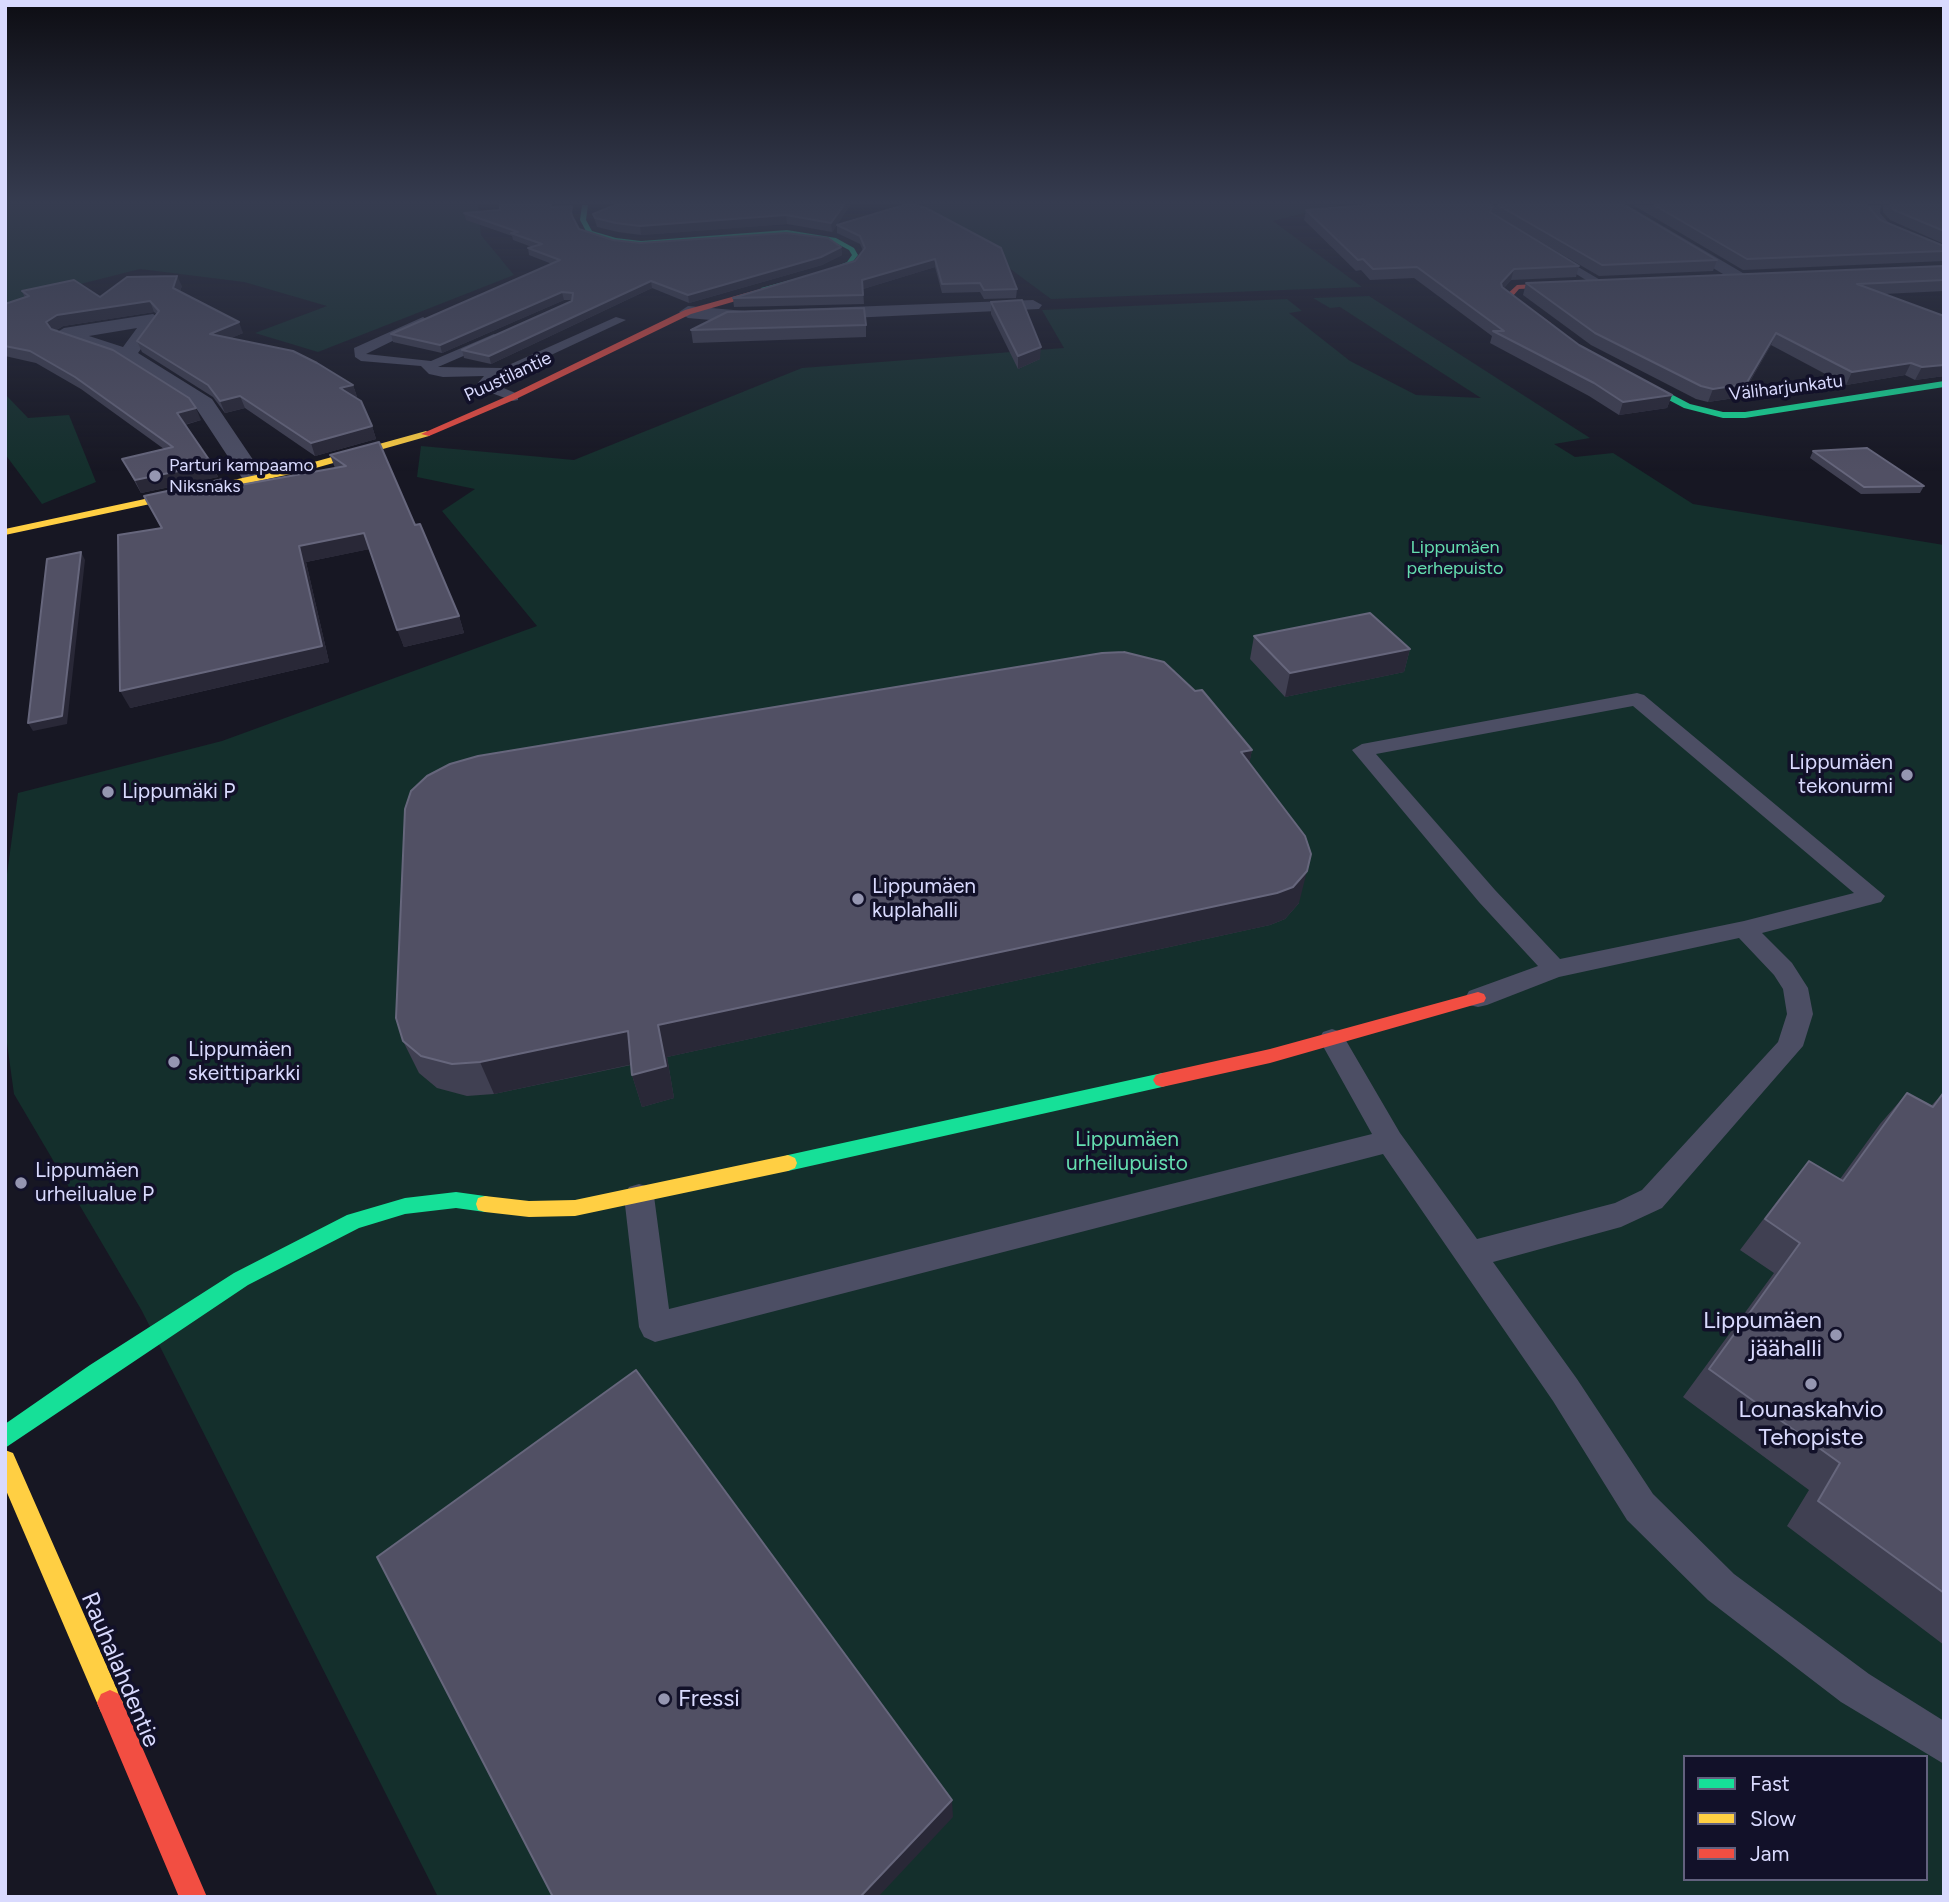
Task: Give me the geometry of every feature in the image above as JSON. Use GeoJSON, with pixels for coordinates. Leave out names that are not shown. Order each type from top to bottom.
{"type":"FeatureCollection","features":[{"type":"Feature","properties":{"kind":"street","name":"Puustilantie"},"geometry":{"type":"LineString","coordinates":[[5,532],[254,479],[419,437],[513,397],[688,312],[751,294]]}},
{"type":"Feature","properties":{"kind":"street"},"geometry":{"type":"LineString","coordinates":[[1511,294],[1509,296],[1562,335]]}},
{"type":"Feature","properties":{"kind":"street"},"geometry":{"type":"LineString","coordinates":[[688,312],[745,317],[1032,305]]}},
{"type":"Feature","properties":{"kind":"street"},"geometry":{"type":"LineString","coordinates":[[127,355],[204,404],[254,479]]}},
{"type":"Feature","properties":{"kind":"street","name":"Väliharjunkatu"},"geometry":{"type":"LineString","coordinates":[[1606,363],[1687,406],[1723,415],[1745,415],[1944,384]]}},
{"type":"Feature","properties":{"kind":"street"},"geometry":{"type":"LineString","coordinates":[[5,1437],[97,1372],[242,1279],[354,1221],[405,1206],[456,1200],[529,1209],[575,1208],[639,1196],[1033,1111],[1332,1039],[1478,998]]}},
{"type":"Feature","properties":{"kind":"street","name":"Rauhalahdentie"},"geometry":{"type":"LineString","coordinates":[[5,1461],[193,1897]]}},
{"type":"Feature","properties":{"kind":"lane"},"geometry":{"type":"LineString","coordinates":[[438,315],[358,351],[361,357],[413,360],[443,373],[506,372]]}},
{"type":"Feature","properties":{"kind":"lane"},"geometry":{"type":"LineString","coordinates":[[513,397],[483,385],[486,380],[620,320]]}},
{"type":"Feature","properties":{"kind":"lane"},"geometry":{"type":"LineString","coordinates":[[430,366],[506,332]]}},
{"type":"Feature","properties":{"kind":"lane"},"geometry":{"type":"LineString","coordinates":[[1478,998],[1555,969],[1744,929],[1874,896],[1637,699],[1362,750],[1487,896],[1555,969]]}},
{"type":"Feature","properties":{"kind":"lane"},"geometry":{"type":"LineString","coordinates":[[1469,1255],[1621,1214],[1652,1199],[1790,1046],[1800,1014],[1795,988],[1783,969],[1744,929]]}},
{"type":"Feature","properties":{"kind":"lane"},"geometry":{"type":"LineString","coordinates":[[1332,1039],[1391,1140],[1565,1390],[1640,1507],[1721,1587],[1855,1688],[1944,1744]]}},
{"type":"Feature","properties":{"kind":"lane"},"geometry":{"type":"LineString","coordinates":[[639,1196],[655,1327],[1092,1219],[1391,1140]]}},
{"type":"Feature","properties":{"kind":"green space"},"geometry":{"type":"Polygon","coordinates":[[[5,294],[42,294],[5,303],[5,294]]]}},
{"type":"Feature","properties":{"kind":"green space"},"geometry":{"type":"Polygon","coordinates":[[[285,294],[466,294],[318,352],[255,333],[327,306],[285,294]]]}},
{"type":"Feature","properties":{"kind":"green space"},"geometry":{"type":"Polygon","coordinates":[[[1044,294],[1187,294],[1051,299],[1044,294]]]}},
{"type":"Feature","properties":{"kind":"green space","name":"Lippumäen urheilupuisto"},"geometry":{"type":"Polygon","coordinates":[[[1369,296],[1590,438],[1554,444],[1575,457],[1613,453],[1693,504],[1944,545],[1944,1897],[438,1897],[142,1311],[14,1094],[6,1036],[5,889],[18,793],[222,741],[537,626],[442,511],[475,489],[417,477],[421,446],[574,460],[802,368],[1064,348],[1042,310],[1287,299],[1302,311],[1289,313],[1350,361],[1416,395],[1481,398],[1340,307],[1330,308],[1313,298],[1369,296]]]}},
{"type":"Feature","properties":{"kind":"green space"},"geometry":{"type":"Polygon","coordinates":[[[5,394],[28,418],[69,415],[96,482],[42,504],[5,454],[5,394]]]}},
{"type":"Feature","properties":{"kind":"building"},"geometry":{"type":"Polygon","coordinates":[[[26,294],[95,294],[100,297],[104,294],[184,294],[239,322],[210,334],[293,351],[353,385],[340,388],[361,401],[372,426],[311,443],[240,396],[220,401],[208,385],[137,341],[159,311],[150,301],[57,315],[46,322],[51,329],[113,350],[189,398],[196,408],[177,413],[212,464],[135,480],[122,459],[173,447],[75,377],[30,351],[5,346],[5,304],[29,296],[26,294]]]}},
{"type":"Feature","properties":{"kind":"building"},"geometry":{"type":"Polygon","coordinates":[[[483,294],[558,294],[440,345],[391,334],[483,294]]]}},
{"type":"Feature","properties":{"kind":"building"},"geometry":{"type":"Polygon","coordinates":[[[573,294],[623,294],[489,356],[462,350],[572,301],[573,294]]]}},
{"type":"Feature","properties":{"kind":"building"},"geometry":{"type":"Polygon","coordinates":[[[747,294],[863,295],[733,298],[747,294]]]}},
{"type":"Feature","properties":{"kind":"building"},"geometry":{"type":"Polygon","coordinates":[[[1453,294],[1511,294],[1579,345],[1672,395],[1623,402],[1594,383],[1493,331],[1504,331],[1453,294]]]}},
{"type":"Feature","properties":{"kind":"building"},"geometry":{"type":"Polygon","coordinates":[[[1541,294],[1884,294],[1944,316],[1944,365],[1922,367],[1911,363],[1852,372],[1776,333],[1746,384],[1713,389],[1701,386],[1595,333],[1541,294]]]}},
{"type":"Feature","properties":{"kind":"building"},"geometry":{"type":"Polygon","coordinates":[[[1022,300],[1041,347],[1018,356],[991,302],[1022,300]]]}},
{"type":"Feature","properties":{"kind":"building"},"geometry":{"type":"Polygon","coordinates":[[[864,308],[866,325],[691,330],[727,312],[864,308]]]}},
{"type":"Feature","properties":{"kind":"building"},"geometry":{"type":"Polygon","coordinates":[[[379,442],[415,525],[420,524],[459,616],[397,630],[364,533],[299,546],[322,646],[120,691],[118,535],[162,528],[144,496],[223,479],[229,487],[346,466],[330,455],[379,442]]]}},
{"type":"Feature","properties":{"kind":"building"},"geometry":{"type":"Polygon","coordinates":[[[1867,448],[1924,486],[1864,487],[1813,451],[1867,448]]]}},
{"type":"Feature","properties":{"kind":"building"},"geometry":{"type":"Polygon","coordinates":[[[81,552],[62,716],[28,723],[47,559],[81,552]]]}},
{"type":"Feature","properties":{"kind":"building"},"geometry":{"type":"Polygon","coordinates":[[[1370,613],[1410,649],[1290,673],[1254,636],[1370,613]]]}},
{"type":"Feature","properties":{"kind":"building","name":"Lippumäen kuplahalli"},"geometry":{"type":"Polygon","coordinates":[[[1124,652],[1164,662],[1195,691],[1202,690],[1252,750],[1241,752],[1305,836],[1311,854],[1307,871],[1293,887],[1277,893],[658,1025],[666,1066],[632,1075],[628,1031],[480,1062],[452,1064],[421,1056],[403,1041],[396,1018],[405,809],[411,791],[427,776],[450,764],[478,756],[1102,653],[1124,652]]]}},
{"type":"Feature","properties":{"kind":"building","name":"Lippumäen jäähalli"},"geometry":{"type":"Polygon","coordinates":[[[1944,1092],[1944,1593],[1818,1501],[1840,1463],[1709,1369],[1800,1243],[1765,1219],[1809,1161],[1843,1181],[1907,1093],[1933,1107],[1944,1092]]]}},
{"type":"Feature","properties":{"kind":"building","name":"Fressi"},"geometry":{"type":"Polygon","coordinates":[[[636,1370],[952,1800],[860,1897],[553,1897],[377,1557],[636,1370]]]}},
{"type":"Feature","properties":{"kind":"traffic: fast"},"geometry":{"type":"LineString","coordinates":[[1626,374],[1687,406],[1723,415],[1745,415],[1944,384]]}},
{"type":"Feature","properties":{"kind":"traffic: fast"},"geometry":{"type":"LineString","coordinates":[[788,1163],[1162,1080]]}},
{"type":"Feature","properties":{"kind":"traffic: fast"},"geometry":{"type":"LineString","coordinates":[[5,1437],[97,1372],[241,1279],[354,1221],[405,1206],[456,1200],[485,1204]]}},
{"type":"Feature","properties":{"kind":"traffic: slow"},"geometry":{"type":"LineString","coordinates":[[5,532],[305,468],[426,434]]}},
{"type":"Feature","properties":{"kind":"traffic: slow"},"geometry":{"type":"LineString","coordinates":[[485,1204],[529,1209],[575,1208],[788,1163]]}},
{"type":"Feature","properties":{"kind":"traffic: slow"},"geometry":{"type":"LineString","coordinates":[[5,1461],[110,1703]]}},
{"type":"Feature","properties":{"kind":"traffic: jam"},"geometry":{"type":"LineString","coordinates":[[426,434],[513,397],[688,312],[751,294]]}},
{"type":"Feature","properties":{"kind":"traffic: jam"},"geometry":{"type":"LineString","coordinates":[[1511,294],[1509,296],[1548,325]]}},
{"type":"Feature","properties":{"kind":"traffic: jam"},"geometry":{"type":"LineString","coordinates":[[1162,1080],[1270,1056],[1478,998]]}},
{"type":"Feature","properties":{"kind":"traffic: jam"},"geometry":{"type":"LineString","coordinates":[[110,1703],[193,1897]]}},
{"type":"Feature","properties":{"kind":"place","name":"Parturi kampaamo Niksnaks"},"geometry":{"type":"Point","coordinates":[155,476]}},
{"type":"Feature","properties":{"kind":"place","name":"Lippumäen tekonurmi"},"geometry":{"type":"Point","coordinates":[1907,775]}},
{"type":"Feature","properties":{"kind":"place","name":"Lippumäki P"},"geometry":{"type":"Point","coordinates":[108,792]}},
{"type":"Feature","properties":{"kind":"place","name":"Lippumäen kuplahalli"},"geometry":{"type":"Point","coordinates":[858,899]}},
{"type":"Feature","properties":{"kind":"place","name":"Lippumäen skeittiparkki"},"geometry":{"type":"Point","coordinates":[174,1062]}},
{"type":"Feature","properties":{"kind":"place","name":"Lippumäen urheilualue P"},"geometry":{"type":"Point","coordinates":[21,1183]}},
{"type":"Feature","properties":{"kind":"place","name":"Lippumäen jäähalli"},"geometry":{"type":"Point","coordinates":[1836,1335]}},
{"type":"Feature","properties":{"kind":"place","name":"Lounaskahvio Tehopiste"},"geometry":{"type":"Point","coordinates":[1811,1384]}},
{"type":"Feature","properties":{"kind":"place","name":"Fressi"},"geometry":{"type":"Point","coordinates":[664,1699]}},
{"type":"Feature","properties":{"kind":"park label","name":"Lippumäen perhepuisto"},"geometry":{"type":"Point","coordinates":[1455,558]}}]}
